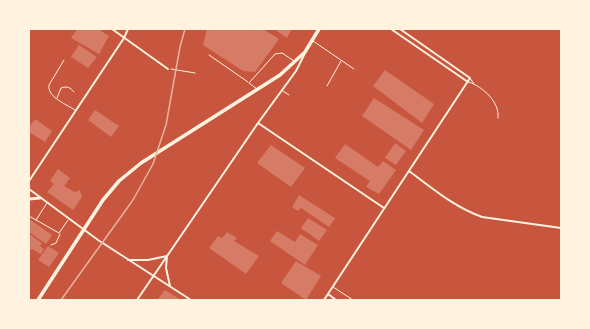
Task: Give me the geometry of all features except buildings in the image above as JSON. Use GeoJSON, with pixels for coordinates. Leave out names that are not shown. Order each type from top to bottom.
{"type":"FeatureCollection","features":[{"type":"Feature","properties":{"kind":"highway"},"geometry":{"type":"LineString","coordinates":[[38,300],[108,193],[119,181],[141,163],[276,78],[306,52],[319,29]]}},
{"type":"Feature","properties":{"kind":"street"},"geometry":{"type":"LineString","coordinates":[[112,29],[168,68]]}},
{"type":"Feature","properties":{"kind":"street"},"geometry":{"type":"LineString","coordinates":[[29,181],[124,38],[128,29]]}},
{"type":"Feature","properties":{"kind":"street"},"geometry":{"type":"LineString","coordinates":[[390,29],[468,82]]}},
{"type":"Feature","properties":{"kind":"street"},"geometry":{"type":"LineString","coordinates":[[324,300],[470,78],[400,29]]}},
{"type":"Feature","properties":{"kind":"street"},"geometry":{"type":"LineString","coordinates":[[137,300],[258,123],[296,71],[306,52]]}},
{"type":"Feature","properties":{"kind":"street"},"geometry":{"type":"LineString","coordinates":[[258,123],[384,208]]}},
{"type":"Feature","properties":{"kind":"street"},"geometry":{"type":"LineString","coordinates":[[409,171],[451,202],[470,212],[482,216],[561,228]]}},
{"type":"Feature","properties":{"kind":"street"},"geometry":{"type":"LineString","coordinates":[[29,189],[98,240],[191,300]]}},
{"type":"Feature","properties":{"kind":"street"},"geometry":{"type":"LineString","coordinates":[[29,192],[33,193]]}},
{"type":"Feature","properties":{"kind":"street"},"geometry":{"type":"LineString","coordinates":[[29,199],[40,198]]}},
{"type":"Feature","properties":{"kind":"street"},"geometry":{"type":"LineString","coordinates":[[128,260],[148,260],[167,256]]}},
{"type":"Feature","properties":{"kind":"street"},"geometry":{"type":"LineString","coordinates":[[167,256],[167,279],[170,287]]}},
{"type":"Feature","properties":{"kind":"street"},"geometry":{"type":"LineString","coordinates":[[328,294],[336,300]]}},
{"type":"Feature","properties":{"kind":"lane"},"geometry":{"type":"LineString","coordinates":[[312,40],[354,69]]}},
{"type":"Feature","properties":{"kind":"lane"},"geometry":{"type":"LineString","coordinates":[[249,83],[275,54],[282,52],[294,62]]}},
{"type":"Feature","properties":{"kind":"lane"},"geometry":{"type":"LineString","coordinates":[[209,55],[258,90]]}},
{"type":"Feature","properties":{"kind":"lane"},"geometry":{"type":"LineString","coordinates":[[64,60],[48,87],[51,94],[76,110]]}},
{"type":"Feature","properties":{"kind":"lane"},"geometry":{"type":"LineString","coordinates":[[327,86],[341,60]]}},
{"type":"Feature","properties":{"kind":"lane"},"geometry":{"type":"LineString","coordinates":[[470,78],[474,84]]}},
{"type":"Feature","properties":{"kind":"lane"},"geometry":{"type":"LineString","coordinates":[[468,82],[474,84],[482,90],[494,103],[497,108],[498,118]]}},
{"type":"Feature","properties":{"kind":"lane"},"geometry":{"type":"LineString","coordinates":[[57,98],[61,88],[70,88],[74,92]]}},
{"type":"Feature","properties":{"kind":"lane"},"geometry":{"type":"LineString","coordinates":[[283,90],[289,95]]}},
{"type":"Feature","properties":{"kind":"lane"},"geometry":{"type":"LineString","coordinates":[[36,220],[47,203]]}},
{"type":"Feature","properties":{"kind":"lane"},"geometry":{"type":"LineString","coordinates":[[29,216],[60,233]]}},
{"type":"Feature","properties":{"kind":"lane"},"geometry":{"type":"LineString","coordinates":[[51,245],[56,243],[69,218]]}},
{"type":"Feature","properties":{"kind":"lane"},"geometry":{"type":"LineString","coordinates":[[332,287],[353,300]]}},
{"type":"Feature","properties":{"kind":"path"},"geometry":{"type":"LineString","coordinates":[[172,69],[195,73]]}},
{"type":"Feature","properties":{"kind":"railway"},"geometry":{"type":"LineString","coordinates":[[61,300],[133,200],[153,164],[166,125],[180,47],[185,29]]}}]}
